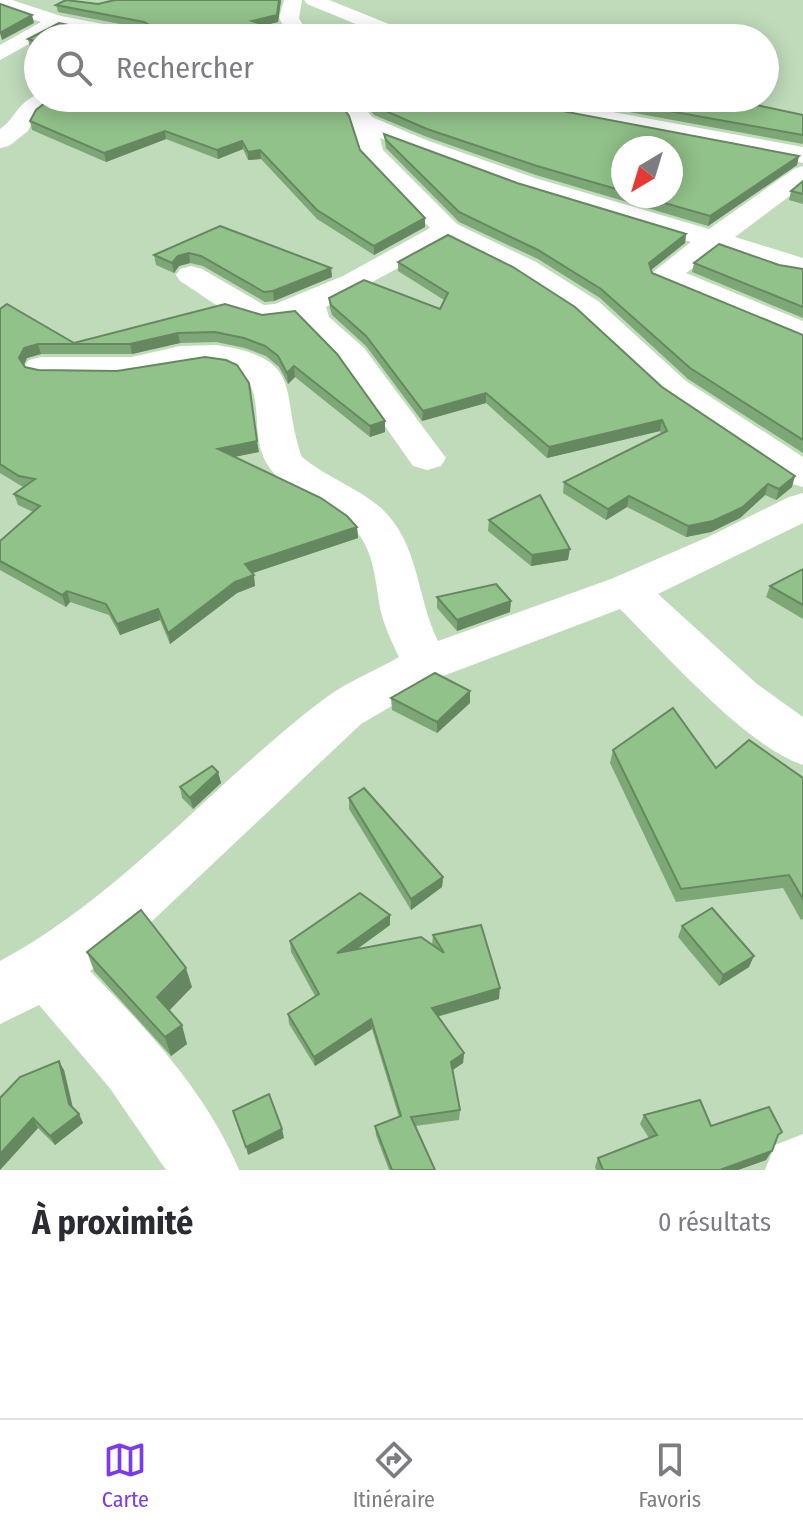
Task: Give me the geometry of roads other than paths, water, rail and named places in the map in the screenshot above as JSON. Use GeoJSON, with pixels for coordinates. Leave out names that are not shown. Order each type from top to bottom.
{"type":"FeatureCollection","features":[{"type":"Feature","properties":{"kind":"street"},"geometry":{"type":"LineString","coordinates":[[292,24],[289,18],[293,0]]}},
{"type":"Feature","properties":{"kind":"street"},"geometry":{"type":"LineString","coordinates":[[313,0],[372,24]]}},
{"type":"Feature","properties":{"kind":"street"},"geometry":{"type":"LineString","coordinates":[[2,4],[73,24]]}},
{"type":"Feature","properties":{"kind":"street"},"geometry":{"type":"LineString","coordinates":[[52,24],[57,21]]}},
{"type":"Feature","properties":{"kind":"street"},"geometry":{"type":"LineString","coordinates":[[0,54],[24,40]]}},
{"type":"Feature","properties":{"kind":"street"},"geometry":{"type":"LineString","coordinates":[[0,141],[10,137],[20,126],[24,112]]}},
{"type":"Feature","properties":{"kind":"street"},"geometry":{"type":"LineString","coordinates":[[355,112],[371,152],[447,230],[525,268],[587,308],[674,388],[803,475]]}},
{"type":"Feature","properties":{"kind":"street"},"geometry":{"type":"LineString","coordinates":[[358,112],[466,165],[715,238],[803,268]]}},
{"type":"Feature","properties":{"kind":"street"},"geometry":{"type":"LineString","coordinates":[[580,112],[803,155]]}},
{"type":"Feature","properties":{"kind":"street"},"geometry":{"type":"LineString","coordinates":[[586,112],[591,114]]}},
{"type":"Feature","properties":{"kind":"street"},"geometry":{"type":"LineString","coordinates":[[803,174],[665,277],[737,303],[803,333]]}},
{"type":"Feature","properties":{"kind":"street"},"geometry":{"type":"LineString","coordinates":[[191,275],[255,314],[264,316],[310,305],[447,230]]}},
{"type":"Feature","properties":{"kind":"street"},"geometry":{"type":"LineString","coordinates":[[310,305],[314,321],[352,355],[427,458]]}},
{"type":"Feature","properties":{"kind":"street"},"geometry":{"type":"LineString","coordinates":[[41,367],[148,366],[182,355],[197,355],[244,361],[258,369],[268,382],[279,453],[286,464],[343,498],[370,520],[383,538],[397,573],[409,629],[426,664]]}},
{"type":"Feature","properties":{"kind":"street"},"geometry":{"type":"LineString","coordinates":[[22,981],[128,905],[343,711],[426,664],[627,590],[723,547],[803,506]]}},
{"type":"Feature","properties":{"kind":"street"},"geometry":{"type":"LineString","coordinates":[[627,590],[704,666],[803,745]]}},
{"type":"Feature","properties":{"kind":"street"},"geometry":{"type":"LineString","coordinates":[[22,981],[85,1009],[191,1144],[204,1170]]}}]}
